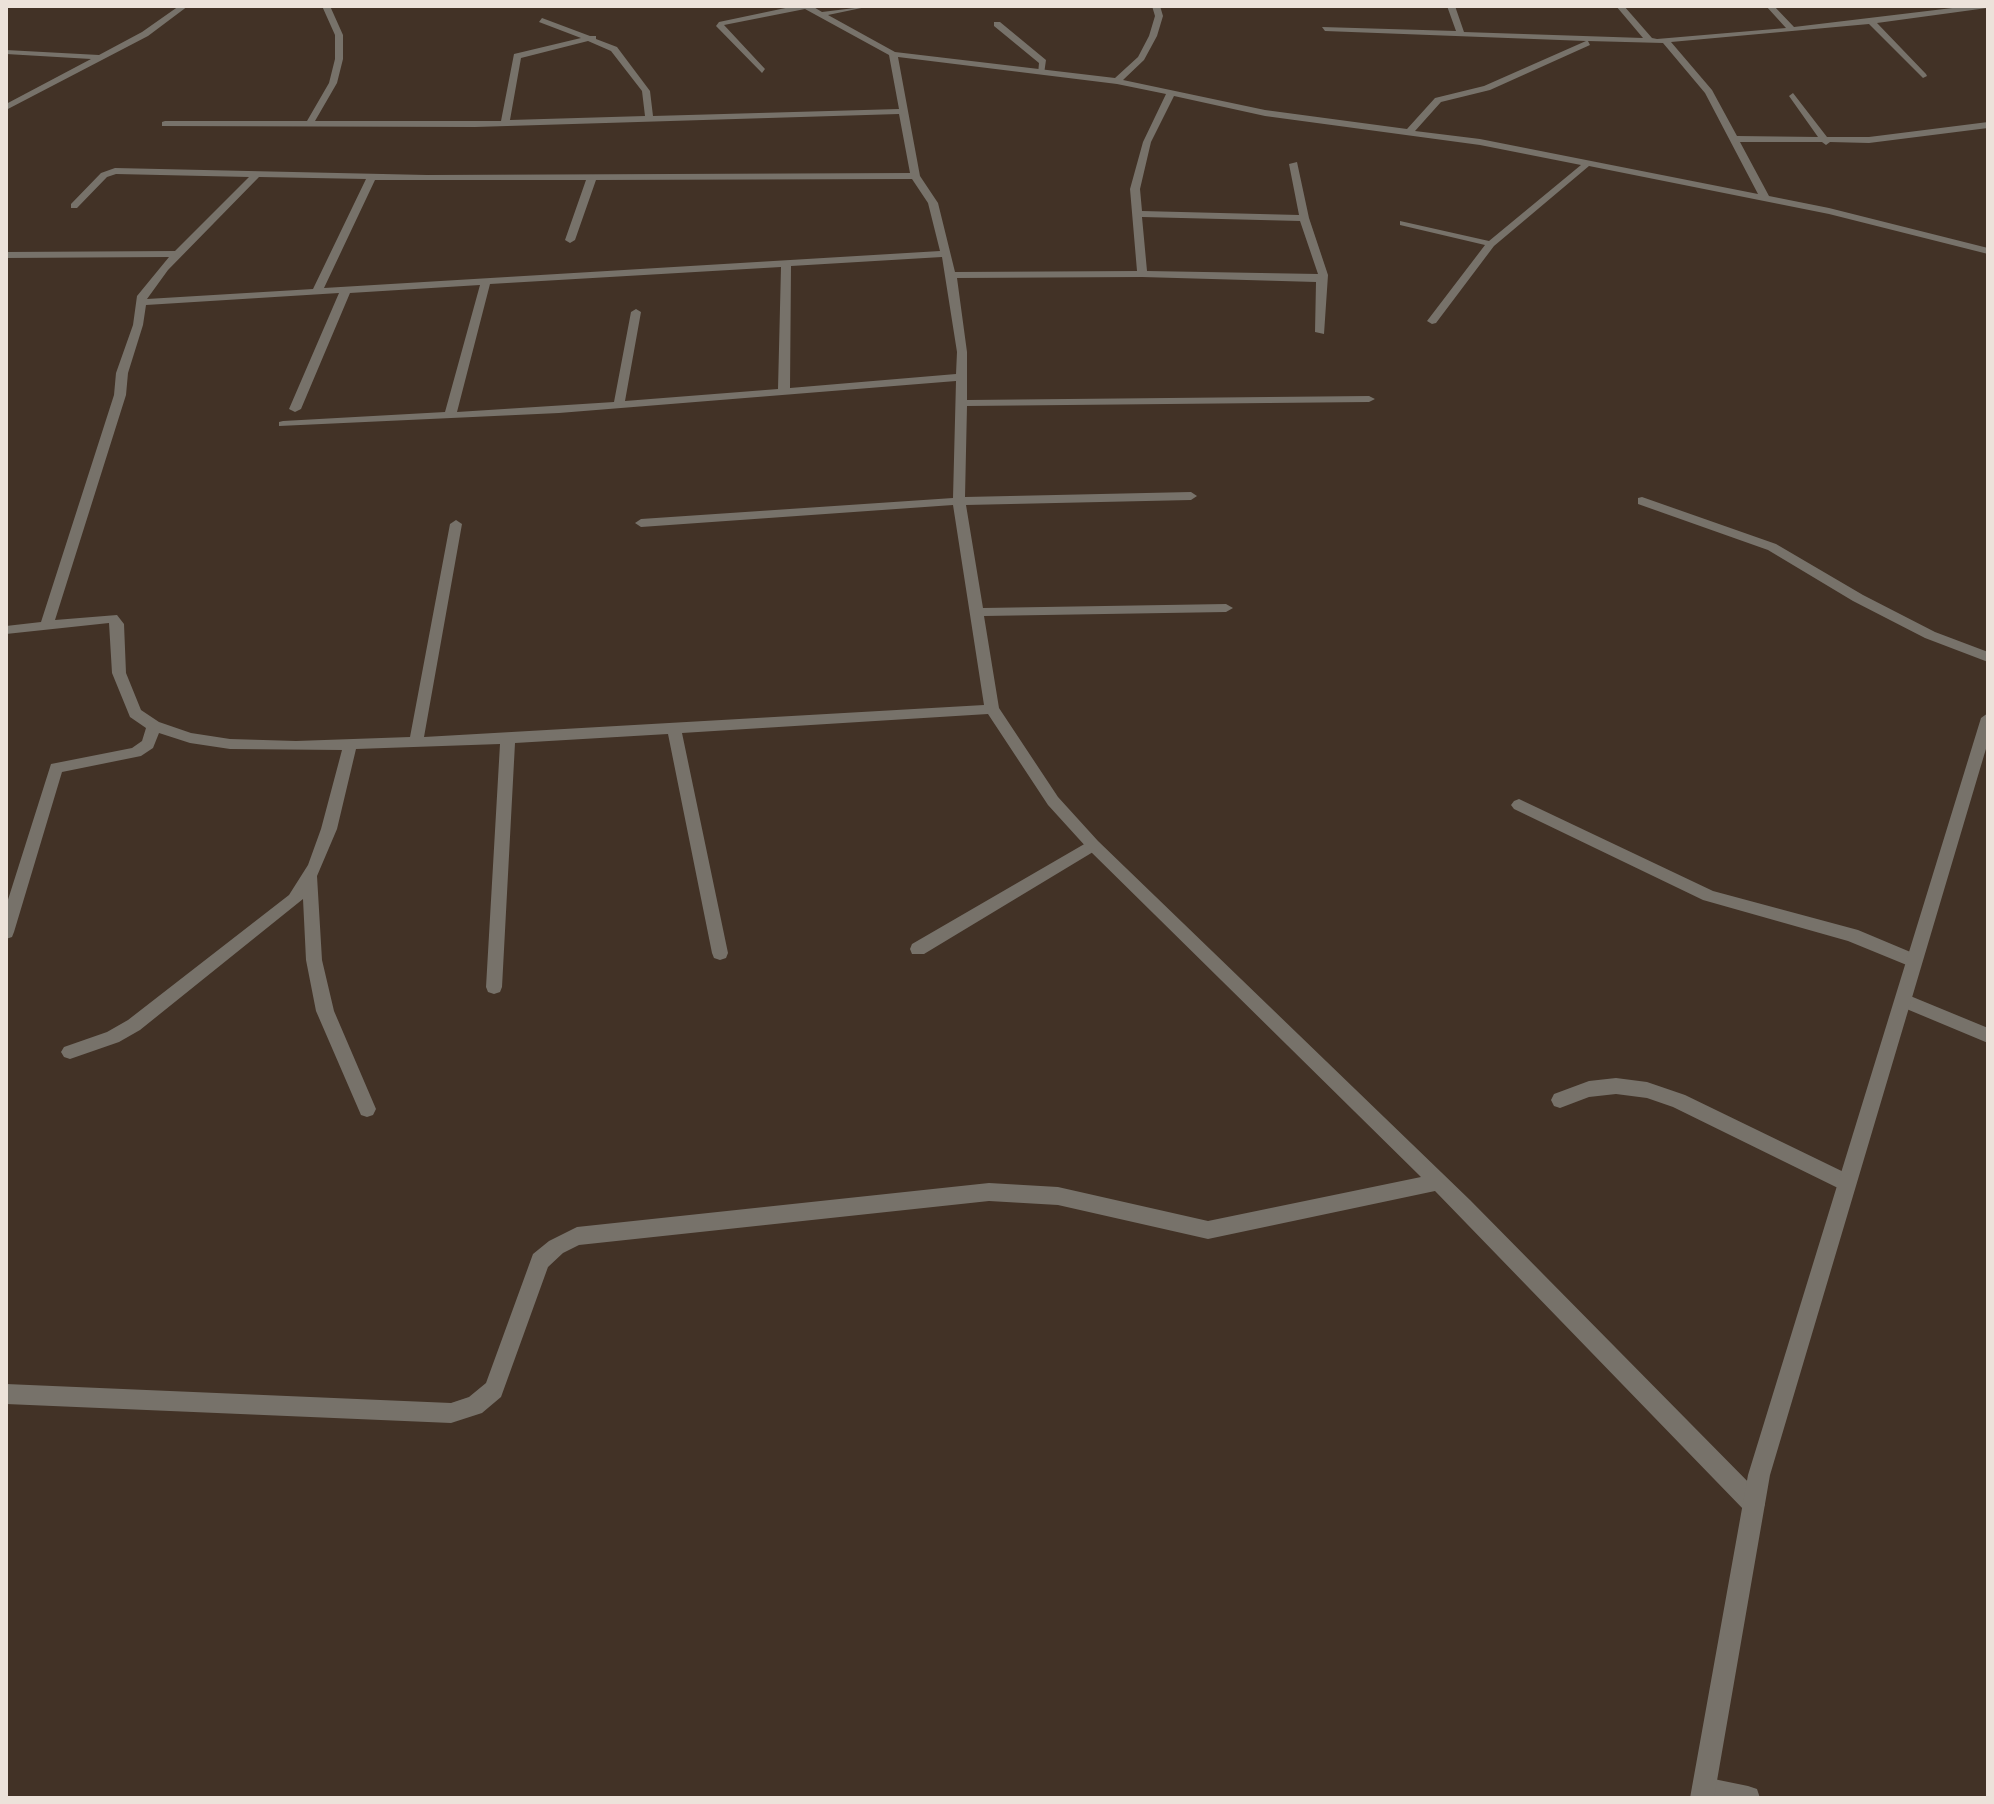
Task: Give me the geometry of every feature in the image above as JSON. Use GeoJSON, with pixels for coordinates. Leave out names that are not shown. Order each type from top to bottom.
{"type":"FeatureCollection","features":[{"type":"Feature","properties":{"kind":"street"},"geometry":{"type":"LineString","coordinates":[[6,107],[148,32],[184,6]]}},
{"type":"Feature","properties":{"kind":"street"},"geometry":{"type":"LineString","coordinates":[[309,125],[333,83],[339,59],[339,35],[326,6]]}},
{"type":"Feature","properties":{"kind":"street"},"geometry":{"type":"LineString","coordinates":[[762,71],[719,24],[806,6],[893,54],[1117,81],[1265,113],[1410,131],[1588,163],[1765,198],[1988,251]]}},
{"type":"Feature","properties":{"kind":"street"},"geometry":{"type":"LineString","coordinates":[[821,14],[867,6]]}},
{"type":"Feature","properties":{"kind":"street"},"geometry":{"type":"LineString","coordinates":[[1117,81],[1141,58],[1153,36],[1159,16],[1156,6]]}},
{"type":"Feature","properties":{"kind":"street"},"geometry":{"type":"LineString","coordinates":[[1451,6],[1461,34]]}},
{"type":"Feature","properties":{"kind":"street"},"geometry":{"type":"LineString","coordinates":[[1620,6],[1649,40]]}},
{"type":"Feature","properties":{"kind":"street"},"geometry":{"type":"LineString","coordinates":[[1770,6],[1792,30]]}},
{"type":"Feature","properties":{"kind":"street"},"geometry":{"type":"LineString","coordinates":[[1325,29],[1665,40],[1872,22],[1987,6]]}},
{"type":"Feature","properties":{"kind":"street"},"geometry":{"type":"LineString","coordinates":[[542,20],[594,38],[614,49],[637,75],[646,91],[649,117]]}},
{"type":"Feature","properties":{"kind":"street"},"geometry":{"type":"LineString","coordinates":[[1872,22],[1923,76]]}},
{"type":"Feature","properties":{"kind":"street"},"geometry":{"type":"LineString","coordinates":[[997,24],[1043,62],[1041,72]]}},
{"type":"Feature","properties":{"kind":"street"},"geometry":{"type":"LineString","coordinates":[[505,123],[517,56],[594,38]]}},
{"type":"Feature","properties":{"kind":"street"},"geometry":{"type":"LineString","coordinates":[[1410,131],[1438,100],[1487,88],[1552,56],[1597,40]]}},
{"type":"Feature","properties":{"kind":"street"},"geometry":{"type":"LineString","coordinates":[[1665,40],[1709,92],[1765,198]]}},
{"type":"Feature","properties":{"kind":"street"},"geometry":{"type":"LineString","coordinates":[[6,52],[100,57]]}},
{"type":"Feature","properties":{"kind":"street"},"geometry":{"type":"LineString","coordinates":[[893,54],[915,176],[933,203],[951,275],[962,377],[959,501],[992,709],[1053,801],[1093,845],[1439,1182],[1754,1504]]}},
{"type":"Feature","properties":{"kind":"street"},"geometry":{"type":"LineString","coordinates":[[1142,274],[1135,189],[1147,142],[1172,91]]}},
{"type":"Feature","properties":{"kind":"street"},"geometry":{"type":"LineString","coordinates":[[6,95],[25,97]]}},
{"type":"Feature","properties":{"kind":"street"},"geometry":{"type":"LineString","coordinates":[[1793,96],[1826,142]]}},
{"type":"Feature","properties":{"kind":"street"},"geometry":{"type":"LineString","coordinates":[[165,124],[505,123],[903,111]]}},
{"type":"Feature","properties":{"kind":"street"},"geometry":{"type":"LineString","coordinates":[[1733,139],[1826,142],[1988,125]]}},
{"type":"Feature","properties":{"kind":"street"},"geometry":{"type":"LineString","coordinates":[[1432,321],[1491,244],[1588,163]]}},
{"type":"Feature","properties":{"kind":"street"},"geometry":{"type":"LineString","coordinates":[[1294,164],[1304,218],[1321,277],[1320,332]]}},
{"type":"Feature","properties":{"kind":"street"},"geometry":{"type":"LineString","coordinates":[[74,206],[104,175],[115,171],[372,177],[915,176]]}},
{"type":"Feature","properties":{"kind":"street"},"geometry":{"type":"LineString","coordinates":[[46,626],[120,395],[122,373],[138,325],[141,302],[177,254],[257,174]]}},
{"type":"Feature","properties":{"kind":"street"},"geometry":{"type":"LineString","coordinates":[[317,291],[372,177]]}},
{"type":"Feature","properties":{"kind":"street"},"geometry":{"type":"LineString","coordinates":[[570,240],[592,177]]}},
{"type":"Feature","properties":{"kind":"street"},"geometry":{"type":"LineString","coordinates":[[1136,214],[1304,218]]}},
{"type":"Feature","properties":{"kind":"street"},"geometry":{"type":"LineString","coordinates":[[1403,223],[1491,244]]}},
{"type":"Feature","properties":{"kind":"street"},"geometry":{"type":"LineString","coordinates":[[6,255],[177,254]]}},
{"type":"Feature","properties":{"kind":"street"},"geometry":{"type":"LineString","coordinates":[[141,302],[945,254]]}},
{"type":"Feature","properties":{"kind":"street"},"geometry":{"type":"LineString","coordinates":[[784,392],[786,264]]}},
{"type":"Feature","properties":{"kind":"street"},"geometry":{"type":"LineString","coordinates":[[951,275],[1321,277]]}},
{"type":"Feature","properties":{"kind":"street"},"geometry":{"type":"LineString","coordinates":[[450,416],[486,281]]}},
{"type":"Feature","properties":{"kind":"street"},"geometry":{"type":"LineString","coordinates":[[295,409],[346,289]]}},
{"type":"Feature","properties":{"kind":"street"},"geometry":{"type":"LineString","coordinates":[[619,405],[636,312]]}},
{"type":"Feature","properties":{"kind":"street"},"geometry":{"type":"LineString","coordinates":[[283,424],[619,405],[962,377]]}},
{"type":"Feature","properties":{"kind":"street"},"geometry":{"type":"LineString","coordinates":[[961,403],[1369,399]]}},
{"type":"Feature","properties":{"kind":"street"},"geometry":{"type":"LineString","coordinates":[[641,523],[959,501],[1191,496]]}},
{"type":"Feature","properties":{"kind":"street"},"geometry":{"type":"LineString","coordinates":[[1642,501],[1772,547],[1882,611],[1930,635],[1988,657]]}},
{"type":"Feature","properties":{"kind":"street"},"geometry":{"type":"LineString","coordinates":[[416,742],[456,524]]}},
{"type":"Feature","properties":{"kind":"street"},"geometry":{"type":"LineString","coordinates":[[976,612],[1226,608]]}},
{"type":"Feature","properties":{"kind":"street"},"geometry":{"type":"LineString","coordinates":[[6,630],[115,620],[119,673],[135,713],[154,726],[190,738],[230,744],[350,745],[508,739],[992,709]]}},
{"type":"Feature","properties":{"kind":"street"},"geometry":{"type":"LineString","coordinates":[[1748,1798],[1703,1793],[1759,1475],[1988,718]]}},
{"type":"Feature","properties":{"kind":"street"},"geometry":{"type":"LineString","coordinates":[[6,932],[56,768],[136,752],[148,744],[154,726]]}},
{"type":"Feature","properties":{"kind":"street"},"geometry":{"type":"LineString","coordinates":[[674,730],[720,953]]}},
{"type":"Feature","properties":{"kind":"street"},"geometry":{"type":"LineString","coordinates":[[494,987],[508,739]]}},
{"type":"Feature","properties":{"kind":"street"},"geometry":{"type":"LineString","coordinates":[[70,1052],[113,1037],[134,1025],[295,899],[310,875],[329,829],[350,745]]}},
{"type":"Feature","properties":{"kind":"street"},"geometry":{"type":"LineString","coordinates":[[1519,805],[1709,896],[1852,935],[1914,961]]}},
{"type":"Feature","properties":{"kind":"street"},"geometry":{"type":"LineString","coordinates":[[918,949],[1093,845]]}},
{"type":"Feature","properties":{"kind":"street"},"geometry":{"type":"LineString","coordinates":[[310,875],[314,960],[325,1011],[367,1109]]}},
{"type":"Feature","properties":{"kind":"street"},"geometry":{"type":"LineString","coordinates":[[1903,1000],[1988,1036]]}},
{"type":"Feature","properties":{"kind":"street"},"geometry":{"type":"LineString","coordinates":[[1560,1100],[1603,1088],[1647,1090],[1702,1111],[1847,1183]]}},
{"type":"Feature","properties":{"kind":"street"},"geometry":{"type":"LineString","coordinates":[[6,1394],[451,1413],[475,1406],[494,1390],[540,1261],[556,1247],[577,1236],[989,1192],[1058,1196],[1208,1230],[1439,1182]]}}]}
